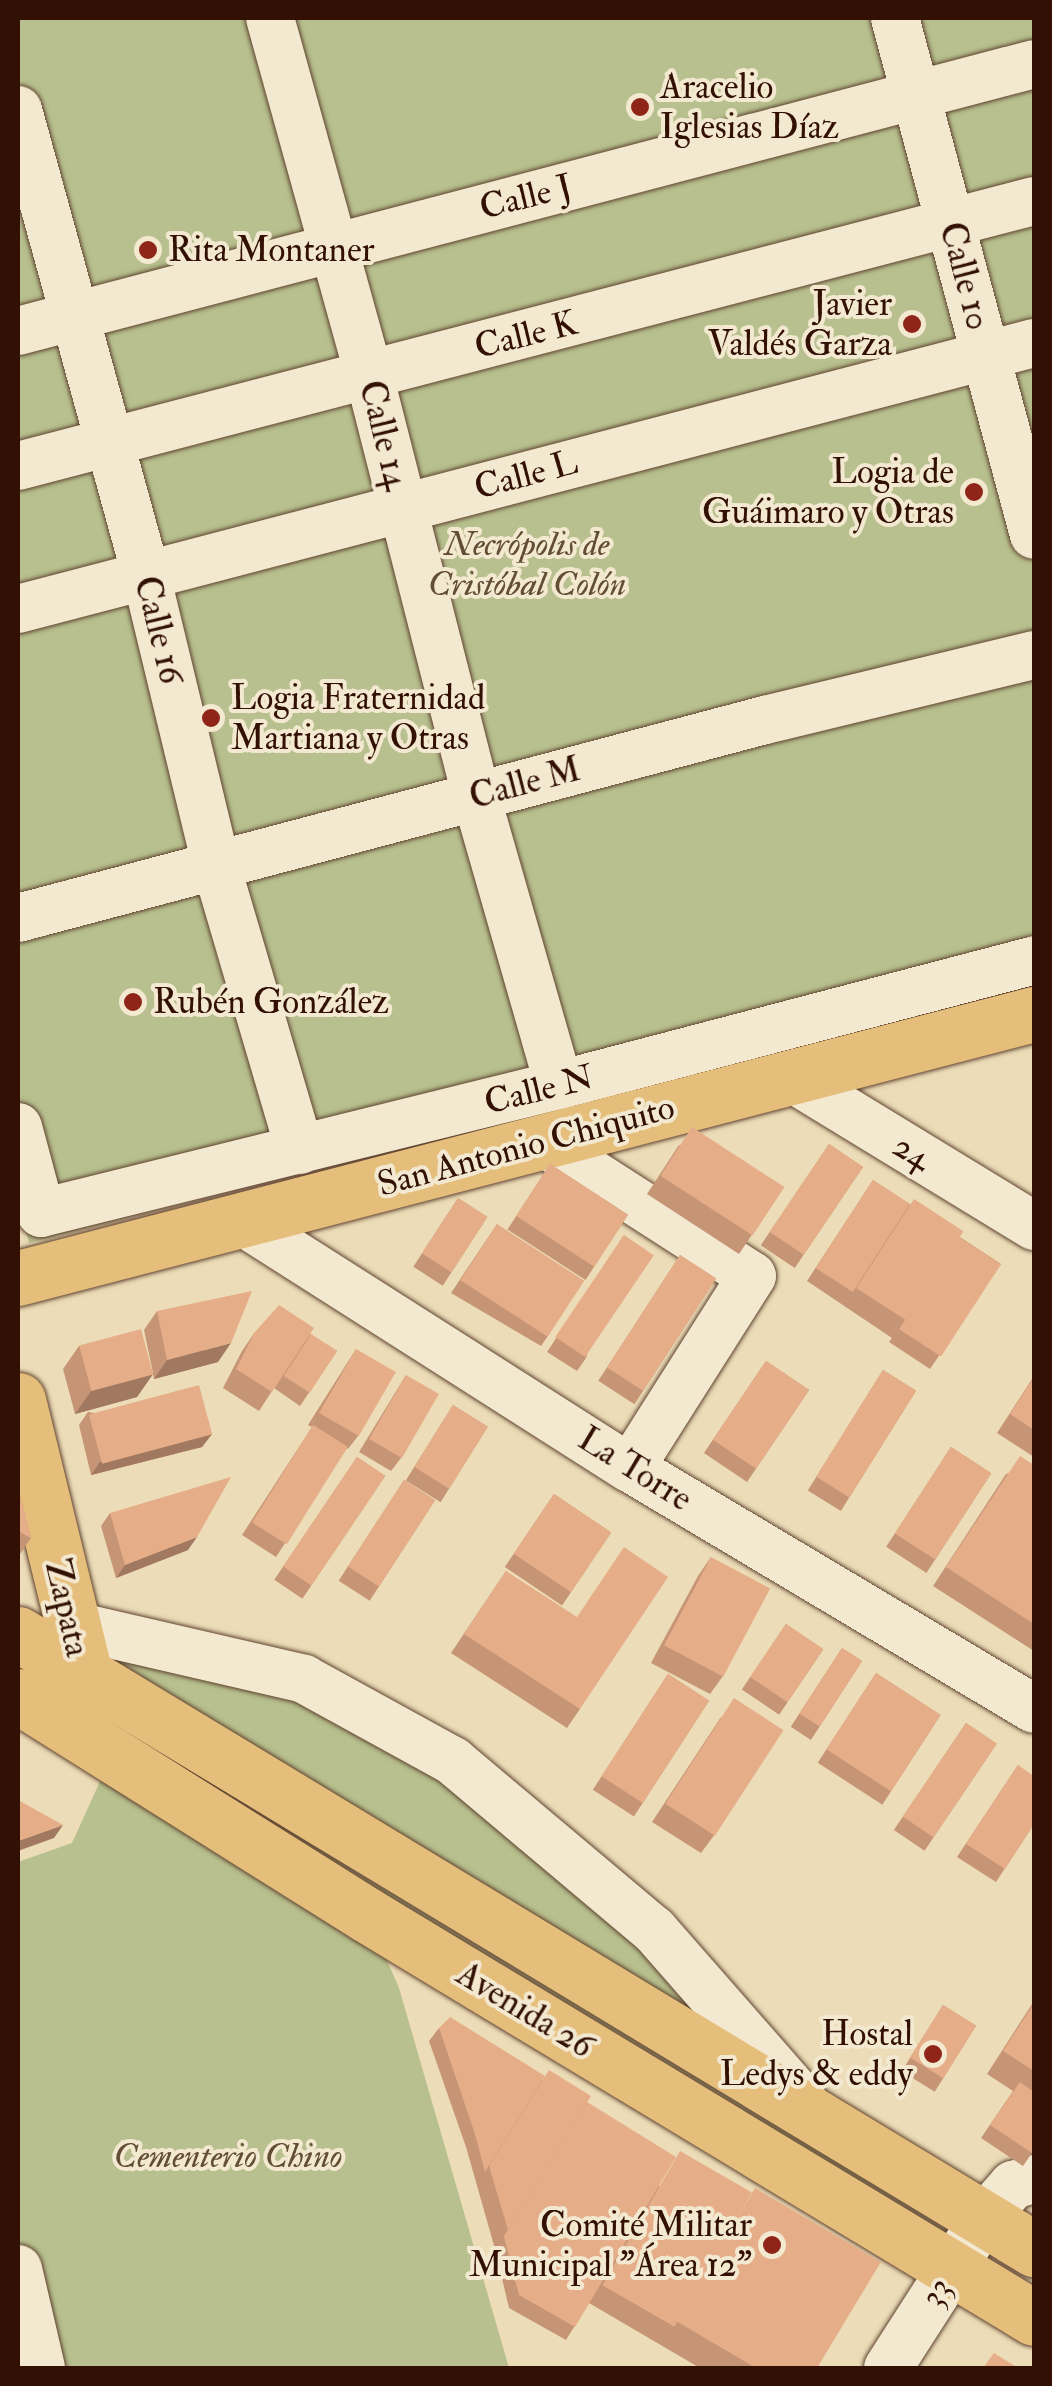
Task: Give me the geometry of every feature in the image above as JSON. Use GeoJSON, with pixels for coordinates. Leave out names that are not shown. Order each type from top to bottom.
{"type":"FeatureCollection","features":[{"type":"Feature","properties":{"kind":"main road","name":"San Antonio Chiquito"},"geometry":{"type":"LineString","coordinates":[[18,1278],[1034,1014]]}},
{"type":"Feature","properties":{"kind":"main road","name":"Zapata"},"geometry":{"type":"LineString","coordinates":[[18,1400],[77,1650],[112,1754]]}},
{"type":"Feature","properties":{"kind":"main road","name":"Avenida 26"},"geometry":{"type":"LineString","coordinates":[[18,1634],[77,1650],[818,2118],[1034,2249]]}},
{"type":"Feature","properties":{"kind":"main road","name":"Avenida 26"},"geometry":{"type":"LineString","coordinates":[[18,1696],[367,1915],[1034,2318]]}},
{"type":"Feature","properties":{"kind":"street","name":"Calle 14"},"geometry":{"type":"LineString","coordinates":[[270,18],[369,375],[476,796],[558,1085]]}},
{"type":"Feature","properties":{"kind":"street","name":"Calle 10"},"geometry":{"type":"LineString","coordinates":[[895,18],[1034,535]]}},
{"type":"Feature","properties":{"kind":"street","name":"Calle J"},"geometry":{"type":"LineString","coordinates":[[18,331],[1034,64]]}},
{"type":"Feature","properties":{"kind":"street","name":"Calle 16"},"geometry":{"type":"LineString","coordinates":[[18,110],[146,574],[216,865],[300,1150]]}},
{"type":"Feature","properties":{"kind":"street","name":"Calle K"},"geometry":{"type":"LineString","coordinates":[[18,466],[1034,201]]}},
{"type":"Feature","properties":{"kind":"street","name":"Calle L"},"geometry":{"type":"LineString","coordinates":[[18,609],[1034,342]]}},
{"type":"Feature","properties":{"kind":"street","name":"Calle M"},"geometry":{"type":"LineString","coordinates":[[18,918],[476,796],[1034,655]]}},
{"type":"Feature","properties":{"kind":"street","name":"Calle N"},"geometry":{"type":"LineString","coordinates":[[18,1126],[41,1213],[558,1085],[1034,960]]}},
{"type":"Feature","properties":{"kind":"street","name":"24"},"geometry":{"type":"LineString","coordinates":[[790,1077],[1034,1226]]}},
{"type":"Feature","properties":{"kind":"street"},"geometry":{"type":"LineString","coordinates":[[543,1142],[752,1276],[630,1468]]}},
{"type":"Feature","properties":{"kind":"street","name":"La Torre"},"geometry":{"type":"LineString","coordinates":[[240,1220],[630,1468],[1034,1708]]}},
{"type":"Feature","properties":{"kind":"street"},"geometry":{"type":"LineString","coordinates":[[77,1650],[304,1679],[453,1761],[654,1930],[818,2118]]}},
{"type":"Feature","properties":{"kind":"street","name":"33"},"geometry":{"type":"LineString","coordinates":[[888,2368],[985,2217],[1012,2184],[1034,2178]]}},
{"type":"Feature","properties":{"kind":"street"},"geometry":{"type":"LineString","coordinates":[[18,2269],[41,2368]]}},
{"type":"Feature","properties":{"kind":"green space","name":"Necrópolis de Cristóbal Colón"},"geometry":{"type":"Polygon","coordinates":[[[18,18],[1034,18],[1034,981],[29,1243],[18,1199],[18,18]]]}},
{"type":"Feature","properties":{"kind":"green space"},"geometry":{"type":"Polygon","coordinates":[[[71,1625],[304,1679],[453,1761],[818,2117],[83,1674],[71,1625]]]}},
{"type":"Feature","properties":{"kind":"green space"},"geometry":{"type":"Polygon","coordinates":[[[123,1723],[960,2226],[950,2242],[113,1739],[123,1723]]]}},
{"type":"Feature","properties":{"kind":"green space","name":"Cementerio Chino"},"geometry":{"type":"Polygon","coordinates":[[[112,1755],[367,1915],[399,1988],[509,2368],[42,2368],[18,2263],[18,1862],[72,1843],[112,1755]]]}},
{"type":"Feature","properties":{"kind":"building"},"geometry":{"type":"Polygon","coordinates":[[[692,1127],[784,1187],[753,1236],[660,1176],[692,1127]]]}},
{"type":"Feature","properties":{"kind":"building"},"geometry":{"type":"Polygon","coordinates":[[[829,1144],[863,1167],[804,1255],[770,1232],[829,1144]]]}},
{"type":"Feature","properties":{"kind":"building"},"geometry":{"type":"Polygon","coordinates":[[[550,1164],[628,1215],[594,1267],[516,1216],[550,1164]]]}},
{"type":"Feature","properties":{"kind":"building"},"geometry":{"type":"Polygon","coordinates":[[[873,1180],[910,1204],[853,1292],[816,1268],[873,1180]]]}},
{"type":"Feature","properties":{"kind":"building"},"geometry":{"type":"Polygon","coordinates":[[[458,1198],[487,1217],[451,1272],[422,1253],[458,1198]]]}},
{"type":"Feature","properties":{"kind":"building"},"geometry":{"type":"Polygon","coordinates":[[[914,1199],[963,1231],[906,1320],[856,1288],[914,1199]]]}},
{"type":"Feature","properties":{"kind":"building"},"geometry":{"type":"Polygon","coordinates":[[[497,1224],[584,1281],[548,1337],[461,1280],[497,1224]]]}},
{"type":"Feature","properties":{"kind":"building"},"geometry":{"type":"Polygon","coordinates":[[[624,1235],[654,1255],[585,1357],[555,1337],[624,1235]]]}},
{"type":"Feature","properties":{"kind":"building"},"geometry":{"type":"Polygon","coordinates":[[[959,1237],[1001,1264],[941,1356],[899,1329],[959,1237]]]}},
{"type":"Feature","properties":{"kind":"building"},"geometry":{"type":"Polygon","coordinates":[[[680,1255],[716,1278],[643,1391],[607,1367],[680,1255]]]}},
{"type":"Feature","properties":{"kind":"building"},"geometry":{"type":"Polygon","coordinates":[[[252,1291],[231,1343],[167,1360],[157,1311],[252,1291]]]}},
{"type":"Feature","properties":{"kind":"building"},"geometry":{"type":"Polygon","coordinates":[[[279,1305],[314,1328],[272,1392],[236,1369],[255,1332],[279,1305]]]}},
{"type":"Feature","properties":{"kind":"building"},"geometry":{"type":"Polygon","coordinates":[[[141,1329],[153,1374],[91,1391],[79,1346],[141,1329]]]}},
{"type":"Feature","properties":{"kind":"building"},"geometry":{"type":"Polygon","coordinates":[[[311,1334],[337,1351],[310,1393],[284,1376],[311,1334]]]}},
{"type":"Feature","properties":{"kind":"building"},"geometry":{"type":"Polygon","coordinates":[[[356,1349],[396,1372],[359,1436],[319,1413],[356,1349]]]}},
{"type":"Feature","properties":{"kind":"building"},"geometry":{"type":"Polygon","coordinates":[[[766,1361],[809,1390],[756,1469],[713,1440],[766,1361]]]}},
{"type":"Feature","properties":{"kind":"building"},"geometry":{"type":"Polygon","coordinates":[[[883,1370],[916,1391],[849,1498],[816,1477],[883,1370]]]}},
{"type":"Feature","properties":{"kind":"building"},"geometry":{"type":"Polygon","coordinates":[[[406,1375],[439,1394],[402,1458],[369,1439],[406,1375]]]}},
{"type":"Feature","properties":{"kind":"building"},"geometry":{"type":"Polygon","coordinates":[[[1034,1377],[1034,1430],[1010,1414],[1034,1377]]]}},
{"type":"Feature","properties":{"kind":"building"},"geometry":{"type":"Polygon","coordinates":[[[199,1385],[212,1434],[102,1464],[89,1415],[199,1385]]]}},
{"type":"Feature","properties":{"kind":"building"},"geometry":{"type":"Polygon","coordinates":[[[453,1405],[488,1427],[449,1489],[414,1467],[453,1405]]]}},
{"type":"Feature","properties":{"kind":"building"},"geometry":{"type":"Polygon","coordinates":[[[313,1425],[348,1447],[287,1544],[252,1523],[313,1425]]]}},
{"type":"Feature","properties":{"kind":"building"},"geometry":{"type":"Polygon","coordinates":[[[951,1447],[991,1473],[935,1560],[895,1533],[951,1447]]]}},
{"type":"Feature","properties":{"kind":"building"},"geometry":{"type":"Polygon","coordinates":[[[1020,1456],[1034,1465],[1034,1624],[946,1567],[1020,1456]]]}},
{"type":"Feature","properties":{"kind":"building"},"geometry":{"type":"Polygon","coordinates":[[[357,1457],[385,1476],[311,1585],[283,1566],[357,1457]]]}},
{"type":"Feature","properties":{"kind":"building"},"geometry":{"type":"Polygon","coordinates":[[[231,1477],[197,1537],[125,1565],[110,1513],[231,1477]]]}},
{"type":"Feature","properties":{"kind":"building"},"geometry":{"type":"Polygon","coordinates":[[[404,1480],[435,1500],[379,1587],[348,1566],[404,1480]]]}},
{"type":"Feature","properties":{"kind":"building"},"geometry":{"type":"Polygon","coordinates":[[[18,1488],[31,1538],[18,1531],[18,1488]]]}},
{"type":"Feature","properties":{"kind":"building"},"geometry":{"type":"Polygon","coordinates":[[[554,1494],[611,1533],[571,1592],[514,1554],[554,1494]]]}},
{"type":"Feature","properties":{"kind":"building"},"geometry":{"type":"Polygon","coordinates":[[[624,1547],[668,1577],[580,1709],[464,1634],[506,1571],[577,1617],[624,1547]]]}},
{"type":"Feature","properties":{"kind":"building"},"geometry":{"type":"Polygon","coordinates":[[[711,1557],[770,1588],[723,1677],[664,1645],[711,1557]]]}},
{"type":"Feature","properties":{"kind":"building"},"geometry":{"type":"Polygon","coordinates":[[[786,1624],[823,1649],[788,1702],[750,1677],[786,1624]]]}},
{"type":"Feature","properties":{"kind":"building"},"geometry":{"type":"Polygon","coordinates":[[[842,1648],[862,1661],[820,1726],[800,1713],[842,1648]]]}},
{"type":"Feature","properties":{"kind":"building"},"geometry":{"type":"Polygon","coordinates":[[[876,1673],[941,1715],[891,1791],[826,1749],[876,1673]]]}},
{"type":"Feature","properties":{"kind":"building"},"geometry":{"type":"Polygon","coordinates":[[[668,1674],[709,1701],[643,1803],[602,1776],[668,1674]]]}},
{"type":"Feature","properties":{"kind":"building"},"geometry":{"type":"Polygon","coordinates":[[[734,1698],[783,1730],[715,1836],[665,1804],[734,1698]]]}},
{"type":"Feature","properties":{"kind":"building"},"geometry":{"type":"Polygon","coordinates":[[[966,1723],[997,1744],[933,1837],[903,1817],[966,1723]]]}},
{"type":"Feature","properties":{"kind":"building"},"geometry":{"type":"Polygon","coordinates":[[[1018,1765],[1034,1776],[1034,1824],[1005,1869],[966,1844],[1018,1765]]]}},
{"type":"Feature","properties":{"kind":"building"},"geometry":{"type":"Polygon","coordinates":[[[18,1800],[63,1825],[18,1841],[18,1800]]]}},
{"type":"Feature","properties":{"kind":"building"},"geometry":{"type":"Polygon","coordinates":[[[1034,2003],[1034,2071],[1003,2051],[1034,2003]]]}},
{"type":"Feature","properties":{"kind":"building","name":"Hostal Ledys & eddy"},"geometry":{"type":"Polygon","coordinates":[[[943,2005],[976,2026],[943,2078],[910,2058],[943,2005]]]}},
{"type":"Feature","properties":{"kind":"building"},"geometry":{"type":"Polygon","coordinates":[[[450,2017],[545,2076],[485,2172],[439,2028],[450,2017]]]}},
{"type":"Feature","properties":{"kind":"building"},"geometry":{"type":"Polygon","coordinates":[[[549,2070],[591,2096],[508,2230],[489,2166],[549,2070]]]}},
{"type":"Feature","properties":{"kind":"building"},"geometry":{"type":"Polygon","coordinates":[[[1020,2082],[1034,2092],[1032,2153],[990,2125],[1020,2082]]]}},
{"type":"Feature","properties":{"kind":"building"},"geometry":{"type":"Polygon","coordinates":[[[587,2102],[676,2157],[575,2327],[519,2295],[504,2236],[587,2102]]]}},
{"type":"Feature","properties":{"kind":"building"},"geometry":{"type":"Polygon","coordinates":[[[680,2151],[752,2192],[674,2327],[602,2285],[680,2151]]]}},
{"type":"Feature","properties":{"kind":"building"},"geometry":{"type":"Polygon","coordinates":[[[755,2188],[881,2262],[817,2368],[756,2368],[676,2321],[755,2188]]]}},
{"type":"Feature","properties":{"kind":"building"},"geometry":{"type":"Polygon","coordinates":[[[994,2353],[1018,2368],[983,2368],[994,2353]]]}},
{"type":"Feature","properties":{"kind":"place","name":"Aracelio Iglesias Díaz"},"geometry":{"type":"Point","coordinates":[640,107]}},
{"type":"Feature","properties":{"kind":"place","name":"Rita Montaner"},"geometry":{"type":"Point","coordinates":[148,250]}},
{"type":"Feature","properties":{"kind":"place","name":"Javier Valdés Garza"},"geometry":{"type":"Point","coordinates":[912,324]}},
{"type":"Feature","properties":{"kind":"place","name":"Logia de Guáimaro y Otras"},"geometry":{"type":"Point","coordinates":[974,492]}},
{"type":"Feature","properties":{"kind":"place","name":"Logia Fraternidad Martiana y Otras"},"geometry":{"type":"Point","coordinates":[211,718]}},
{"type":"Feature","properties":{"kind":"place","name":"Rubén González"},"geometry":{"type":"Point","coordinates":[133,1002]}},
{"type":"Feature","properties":{"kind":"place","name":"Hostal Ledys & eddy"},"geometry":{"type":"Point","coordinates":[933,2054]}},
{"type":"Feature","properties":{"kind":"place","name":"Comité Militar Municipal \"Área 12\""},"geometry":{"type":"Point","coordinates":[772,2245]}}]}
